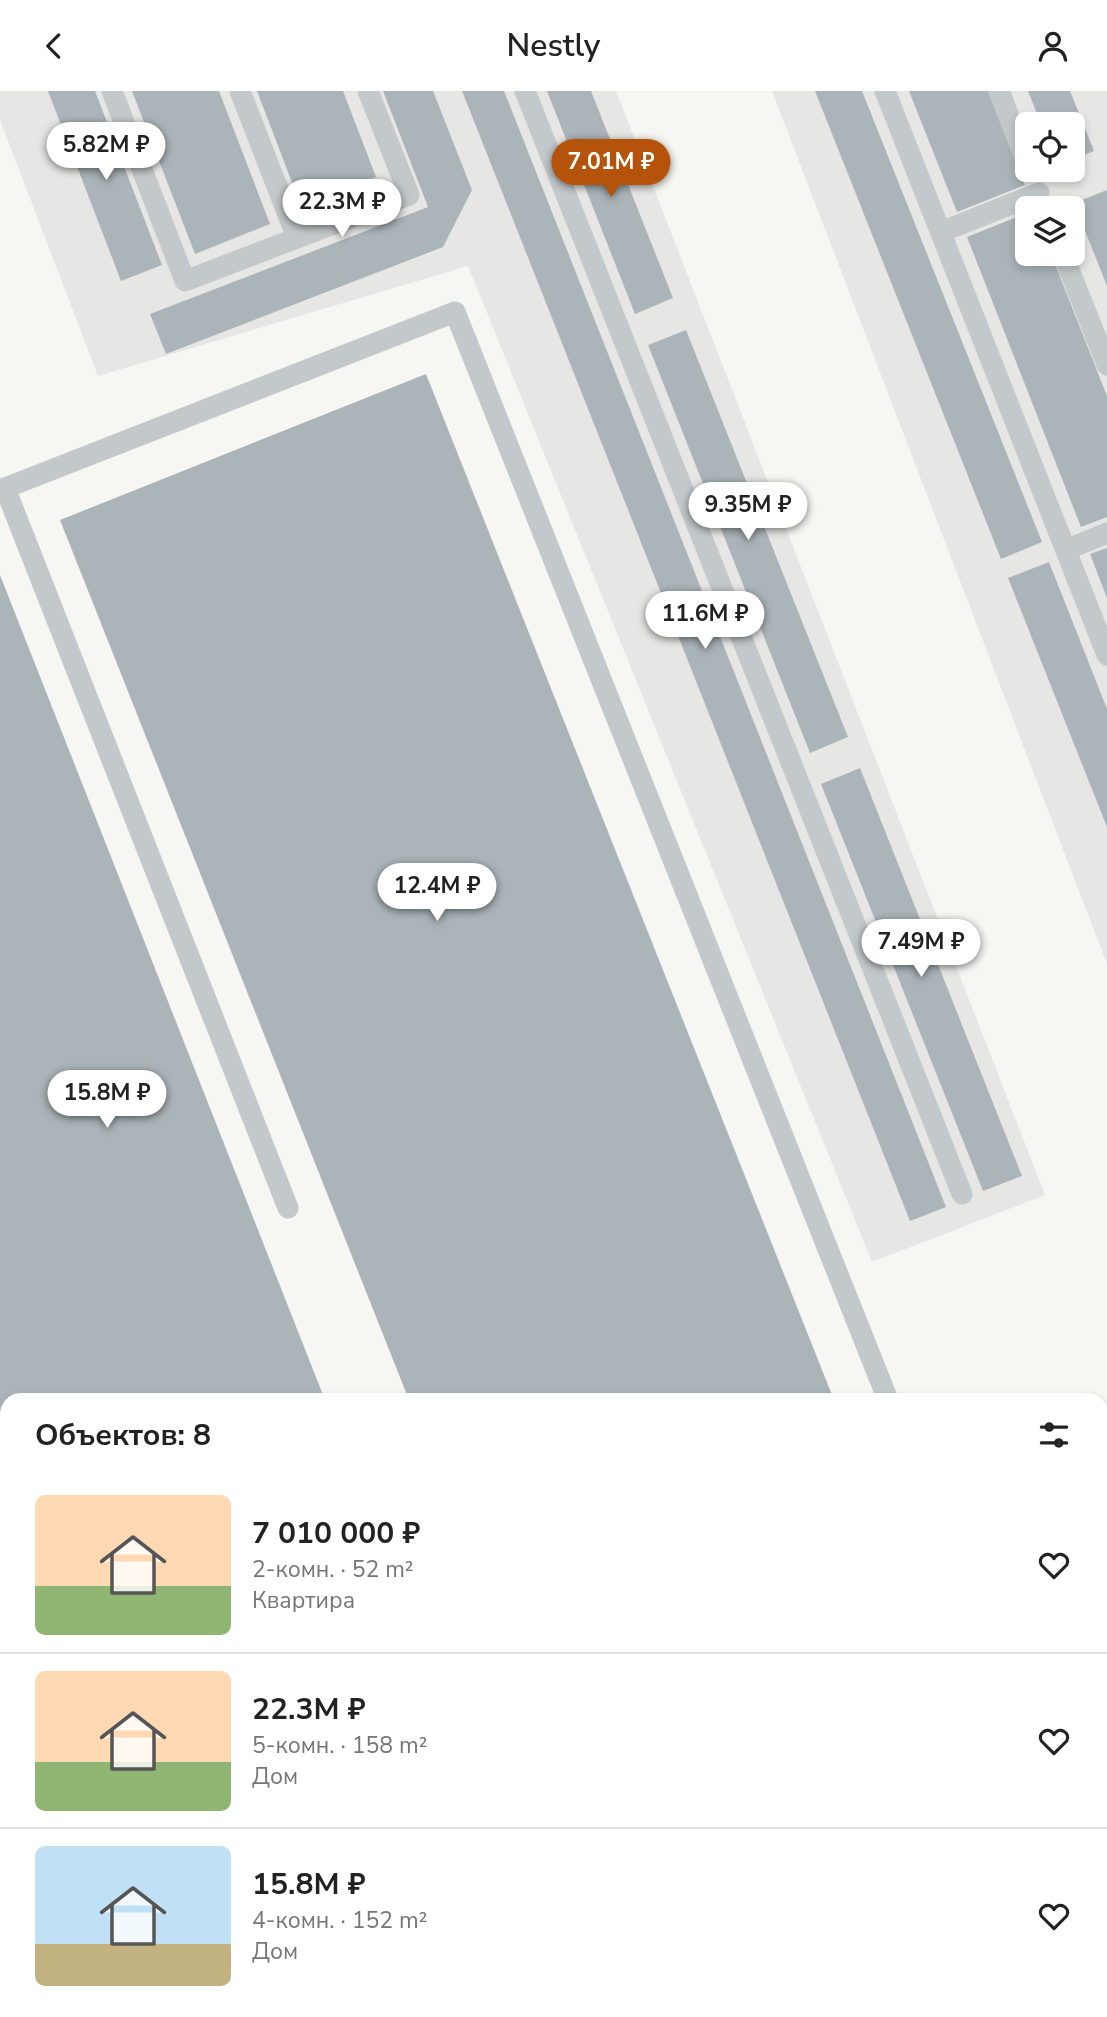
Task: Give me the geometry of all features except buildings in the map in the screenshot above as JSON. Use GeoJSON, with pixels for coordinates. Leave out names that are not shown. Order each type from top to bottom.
{"type":"FeatureCollection","features":[{"type":"Feature","properties":{"kind":"lane"},"geometry":{"type":"LineString","coordinates":[[112,91],[185,282],[408,195],[368,91]]}},
{"type":"Feature","properties":{"kind":"lane"},"geometry":{"type":"LineString","coordinates":[[240,91],[297,239]]}},
{"type":"Feature","properties":{"kind":"lane"},"geometry":{"type":"LineString","coordinates":[[525,91],[962,1194]]}},
{"type":"Feature","properties":{"kind":"lane"},"geometry":{"type":"LineString","coordinates":[[885,91],[1107,655]]}},
{"type":"Feature","properties":{"kind":"lane"},"geometry":{"type":"LineString","coordinates":[[999,91],[1015,132]]}},
{"type":"Feature","properties":{"kind":"lane"},"geometry":{"type":"LineString","coordinates":[[941,232],[1015,209]]}},
{"type":"Feature","properties":{"kind":"lane"},"geometry":{"type":"LineString","coordinates":[[1068,266],[1107,365]]}},
{"type":"Feature","properties":{"kind":"lane"},"geometry":{"type":"LineString","coordinates":[[288,1208],[3,489],[455,312],[885,1393]]}},
{"type":"Feature","properties":{"kind":"lane"},"geometry":{"type":"LineString","coordinates":[[1066,550],[1107,533]]}},
{"type":"Feature","properties":{"kind":"shaded area"},"geometry":{"type":"Polygon","coordinates":[[[0,91],[616,91],[1045,1195],[872,1262],[468,266],[98,376],[0,120],[0,91]]]}},
{"type":"Feature","properties":{"kind":"shaded area"},"geometry":{"type":"Polygon","coordinates":[[[772,91],[1107,91],[1107,964],[772,91]]]}}]}
